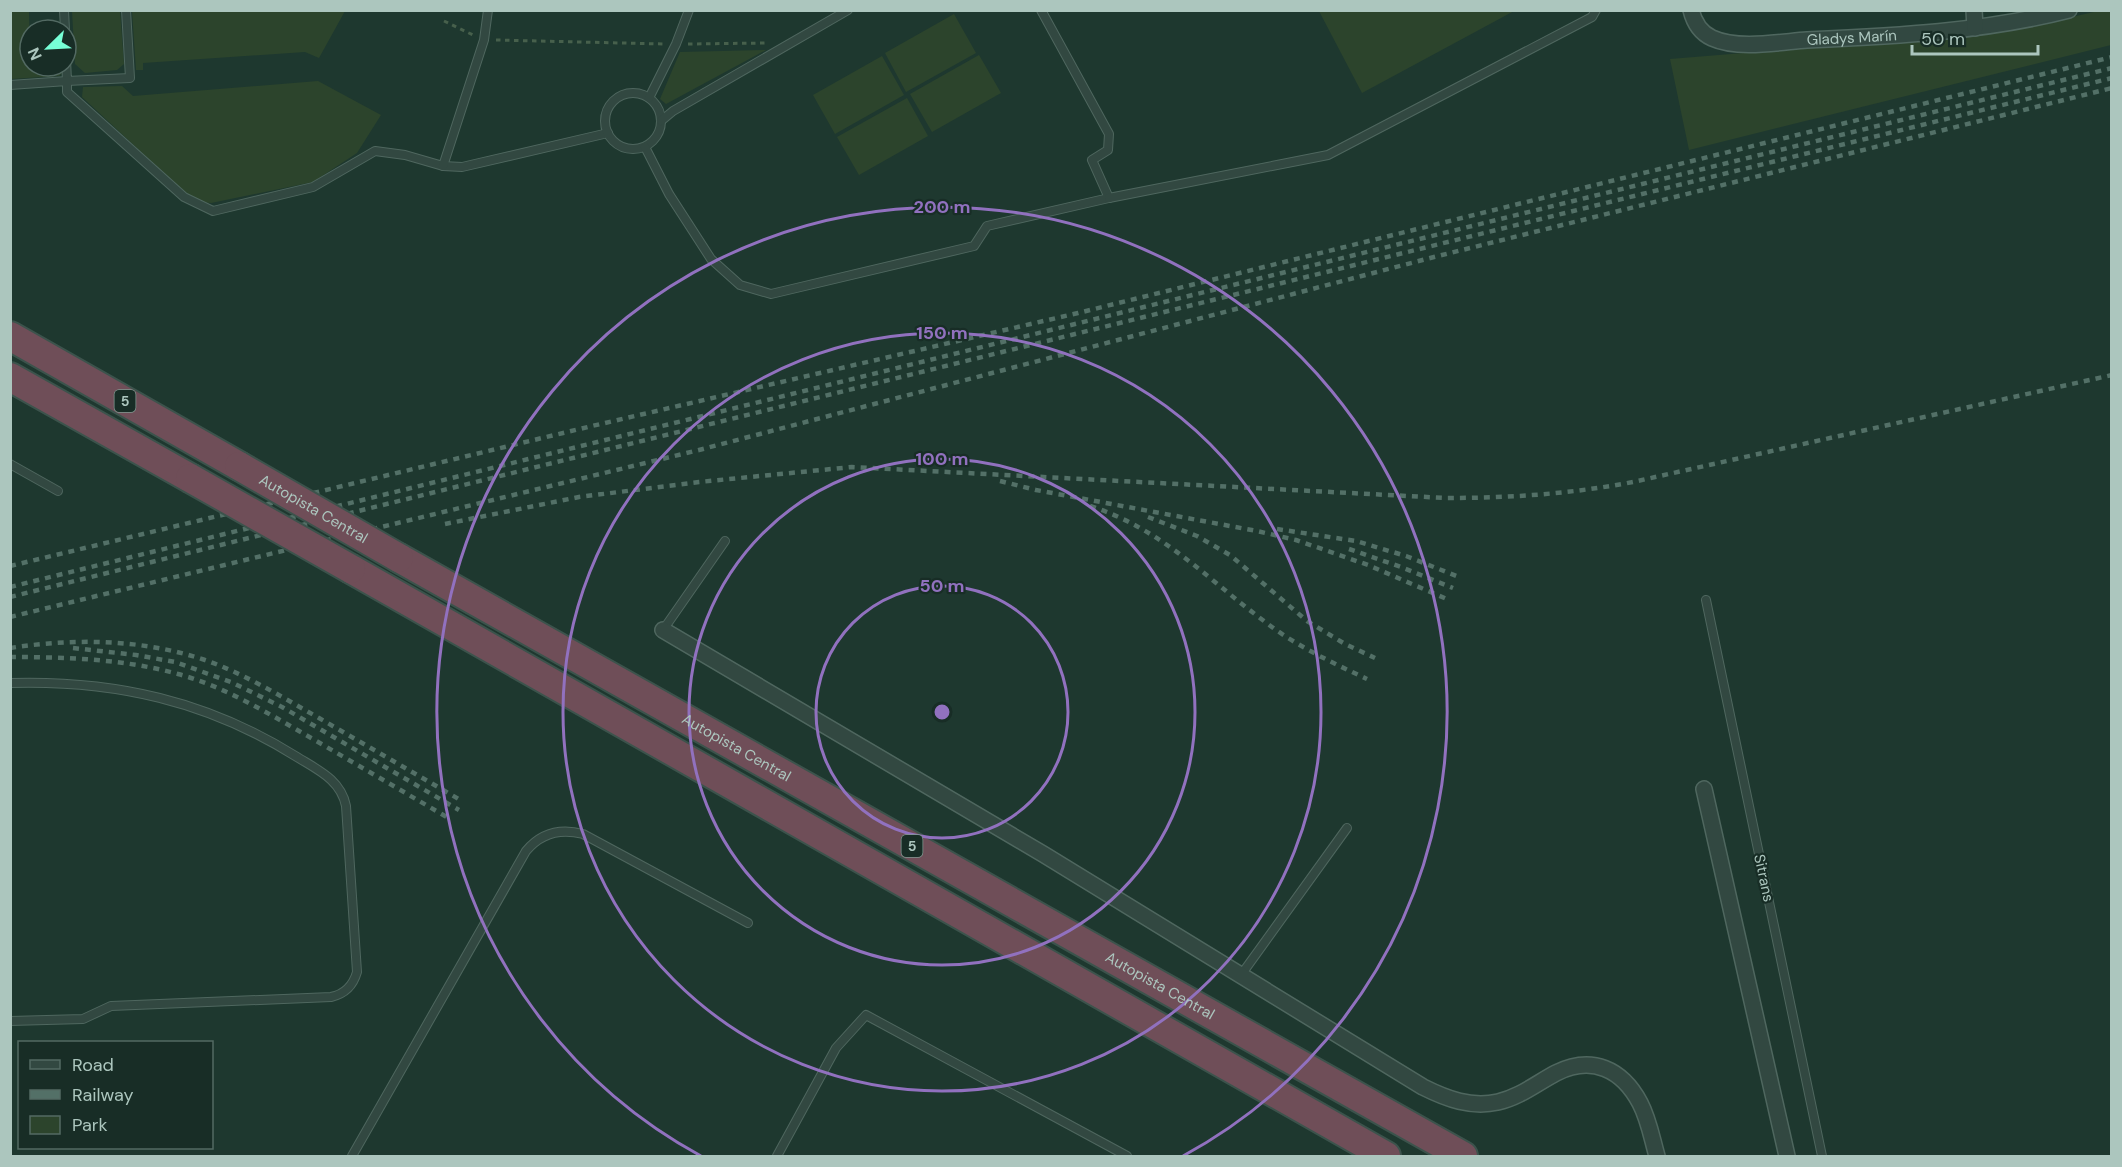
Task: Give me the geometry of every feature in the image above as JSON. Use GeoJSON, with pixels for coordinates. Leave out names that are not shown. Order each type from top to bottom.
{"type":"FeatureCollection","features":[{"type":"Feature","properties":{"kind":"highway","name":"Autopista Central"},"geometry":{"type":"LineString","coordinates":[[10,336],[399,558],[1463,1156]]}},
{"type":"Feature","properties":{"kind":"highway","name":"5"},"geometry":{"type":"LineString","coordinates":[[10,377],[1386,1156]]}},
{"type":"Feature","properties":{"kind":"street","name":"Gladys Marín"},"geometry":{"type":"LineString","coordinates":[[1691,10],[1701,30],[1710,38],[1742,44],[1872,37],[1975,28],[2003,25],[2066,11]]}},
{"type":"Feature","properties":{"kind":"street"},"geometry":{"type":"LineString","coordinates":[[1974,10],[1975,28]]}},
{"type":"Feature","properties":{"kind":"street"},"geometry":{"type":"LineString","coordinates":[[663,630],[940,792],[1423,1087],[1458,1101],[1486,1104],[1510,1099],[1556,1073],[1577,1065],[1587,1064],[1605,1068],[1625,1082],[1640,1103],[1656,1156]]}},
{"type":"Feature","properties":{"kind":"street"},"geometry":{"type":"LineString","coordinates":[[1704,789],[1787,1156]]}},
{"type":"Feature","properties":{"kind":"lane"},"geometry":{"type":"LineString","coordinates":[[10,85],[130,78],[126,10]]}},
{"type":"Feature","properties":{"kind":"lane"},"geometry":{"type":"LineString","coordinates":[[443,166],[483,40],[488,10]]}},
{"type":"Feature","properties":{"kind":"lane"},"geometry":{"type":"LineString","coordinates":[[649,98],[676,45],[689,10]]}},
{"type":"Feature","properties":{"kind":"lane"},"geometry":{"type":"LineString","coordinates":[[661,121],[674,111],[848,10]]}},
{"type":"Feature","properties":{"kind":"lane"},"geometry":{"type":"LineString","coordinates":[[1041,10],[1109,134],[1108,150],[1092,160],[1109,198]]}},
{"type":"Feature","properties":{"kind":"lane"},"geometry":{"type":"LineString","coordinates":[[645,147],[669,194],[711,259],[740,285],[771,294],[974,246],[987,226],[1109,198],[1328,155],[1592,17],[1596,10]]}},
{"type":"Feature","properties":{"kind":"lane"},"geometry":{"type":"LineString","coordinates":[[67,78],[67,92],[86,111],[184,197],[213,211],[313,187],[375,151],[405,155],[443,166],[462,167],[608,133]]}},
{"type":"Feature","properties":{"kind":"lane"},"geometry":{"type":"LineString","coordinates":[[632,93],[649,98],[656,105],[661,121],[660,131],[653,141],[645,147],[636,149],[628,149],[613,141],[605,122],[607,112],[613,102],[620,96],[632,93]]}},
{"type":"Feature","properties":{"kind":"lane"},"geometry":{"type":"LineString","coordinates":[[10,464],[58,491]]}},
{"type":"Feature","properties":{"kind":"lane"},"geometry":{"type":"LineString","coordinates":[[663,630],[725,541]]}},
{"type":"Feature","properties":{"kind":"lane","name":"Sitrans"},"geometry":{"type":"LineString","coordinates":[[1706,600],[1822,1156]]}},
{"type":"Feature","properties":{"kind":"lane"},"geometry":{"type":"LineString","coordinates":[[10,683],[78,684],[114,688],[176,702],[226,719],[264,737],[332,779],[342,791],[346,806],[357,972],[344,993],[331,997],[111,1006],[83,1019],[10,1021]]}},
{"type":"Feature","properties":{"kind":"lane"},"geometry":{"type":"LineString","coordinates":[[1241,975],[1347,828]]}},
{"type":"Feature","properties":{"kind":"lane"},"geometry":{"type":"LineString","coordinates":[[352,1156],[526,850],[539,838],[565,831],[583,834],[748,923]]}},
{"type":"Feature","properties":{"kind":"lane"},"geometry":{"type":"LineString","coordinates":[[777,1156],[836,1048],[866,1014],[1127,1156]]}},
{"type":"Feature","properties":{"kind":"path"},"geometry":{"type":"LineString","coordinates":[[444,21],[483,40],[676,45],[791,43]]}},
{"type":"Feature","properties":{"kind":"green space"},"geometry":{"type":"Polygon","coordinates":[[[132,10],[345,11],[319,58],[305,52],[143,63],[143,70],[136,70],[132,10]]]}},
{"type":"Feature","properties":{"kind":"green space"},"geometry":{"type":"Polygon","coordinates":[[[11,11],[29,11],[29,18],[18,18],[18,78],[27,78],[11,79],[11,11]]]}},
{"type":"Feature","properties":{"kind":"green space"},"geometry":{"type":"Polygon","coordinates":[[[72,11],[120,11],[124,64],[117,70],[85,73],[78,67],[78,18],[72,18],[72,11]]]}},
{"type":"Feature","properties":{"kind":"green space"},"geometry":{"type":"Polygon","coordinates":[[[1319,11],[1514,11],[1362,93],[1319,11]]]}},
{"type":"Feature","properties":{"kind":"green space"},"geometry":{"type":"Polygon","coordinates":[[[2098,11],[2111,11],[2111,45],[1689,150],[1670,59],[2000,32],[2098,11]]]}},
{"type":"Feature","properties":{"kind":"green space"},"geometry":{"type":"Polygon","coordinates":[[[954,14],[976,53],[906,92],[885,53],[954,14]]]}},
{"type":"Feature","properties":{"kind":"green space"},"geometry":{"type":"Polygon","coordinates":[[[766,50],[666,104],[660,99],[680,52],[766,50]]]}},
{"type":"Feature","properties":{"kind":"green space"},"geometry":{"type":"Polygon","coordinates":[[[979,55],[1001,93],[932,132],[910,94],[979,55]]]}},
{"type":"Feature","properties":{"kind":"green space"},"geometry":{"type":"Polygon","coordinates":[[[882,56],[904,95],[835,134],[813,95],[882,56]]]}},
{"type":"Feature","properties":{"kind":"green space"},"geometry":{"type":"Polygon","coordinates":[[[318,81],[381,115],[357,153],[313,182],[211,203],[201,202],[182,190],[82,97],[83,87],[122,86],[133,96],[318,81]]]}},
{"type":"Feature","properties":{"kind":"green space"},"geometry":{"type":"Polygon","coordinates":[[[907,98],[928,136],[859,175],[837,137],[907,98]]]}},
{"type":"Feature","properties":{"kind":"railway"},"geometry":{"type":"LineString","coordinates":[[10,566],[592,426],[1078,313],[2112,57]]}},
{"type":"Feature","properties":{"kind":"railway"},"geometry":{"type":"LineString","coordinates":[[10,587],[2112,68]]}},
{"type":"Feature","properties":{"kind":"railway"},"geometry":{"type":"LineString","coordinates":[[10,597],[2112,78]]}},
{"type":"Feature","properties":{"kind":"railway"},"geometry":{"type":"LineString","coordinates":[[10,617],[699,450],[1434,257],[2112,88]]}},
{"type":"Feature","properties":{"kind":"railway"},"geometry":{"type":"LineString","coordinates":[[445,524],[579,497],[699,482],[852,467],[1446,498],[1586,490],[1633,482],[2112,375]]}},
{"type":"Feature","properties":{"kind":"railway"},"geometry":{"type":"LineString","coordinates":[[1000,481],[1296,540],[1368,565],[1449,600]]}},
{"type":"Feature","properties":{"kind":"railway"},"geometry":{"type":"LineString","coordinates":[[1090,506],[1116,516],[1161,541],[1276,630],[1314,653],[1367,679]]}},
{"type":"Feature","properties":{"kind":"railway"},"geometry":{"type":"LineString","coordinates":[[1148,517],[1197,536],[1230,555],[1307,621],[1345,644],[1375,658]]}},
{"type":"Feature","properties":{"kind":"railway"},"geometry":{"type":"LineString","coordinates":[[1277,529],[1356,541],[1406,556],[1459,577]]}},
{"type":"Feature","properties":{"kind":"railway"},"geometry":{"type":"LineString","coordinates":[[1349,549],[1453,588]]}},
{"type":"Feature","properties":{"kind":"railway"},"geometry":{"type":"LineString","coordinates":[[10,648],[59,643],[109,642],[157,648],[205,660],[263,686],[462,801]]}},
{"type":"Feature","properties":{"kind":"railway"},"geometry":{"type":"LineString","coordinates":[[73,648],[175,662],[231,682],[282,707],[459,810]]}},
{"type":"Feature","properties":{"kind":"railway"},"geometry":{"type":"LineString","coordinates":[[10,657],[74,658],[116,662],[158,669],[196,679],[264,711],[450,819]]}}]}
